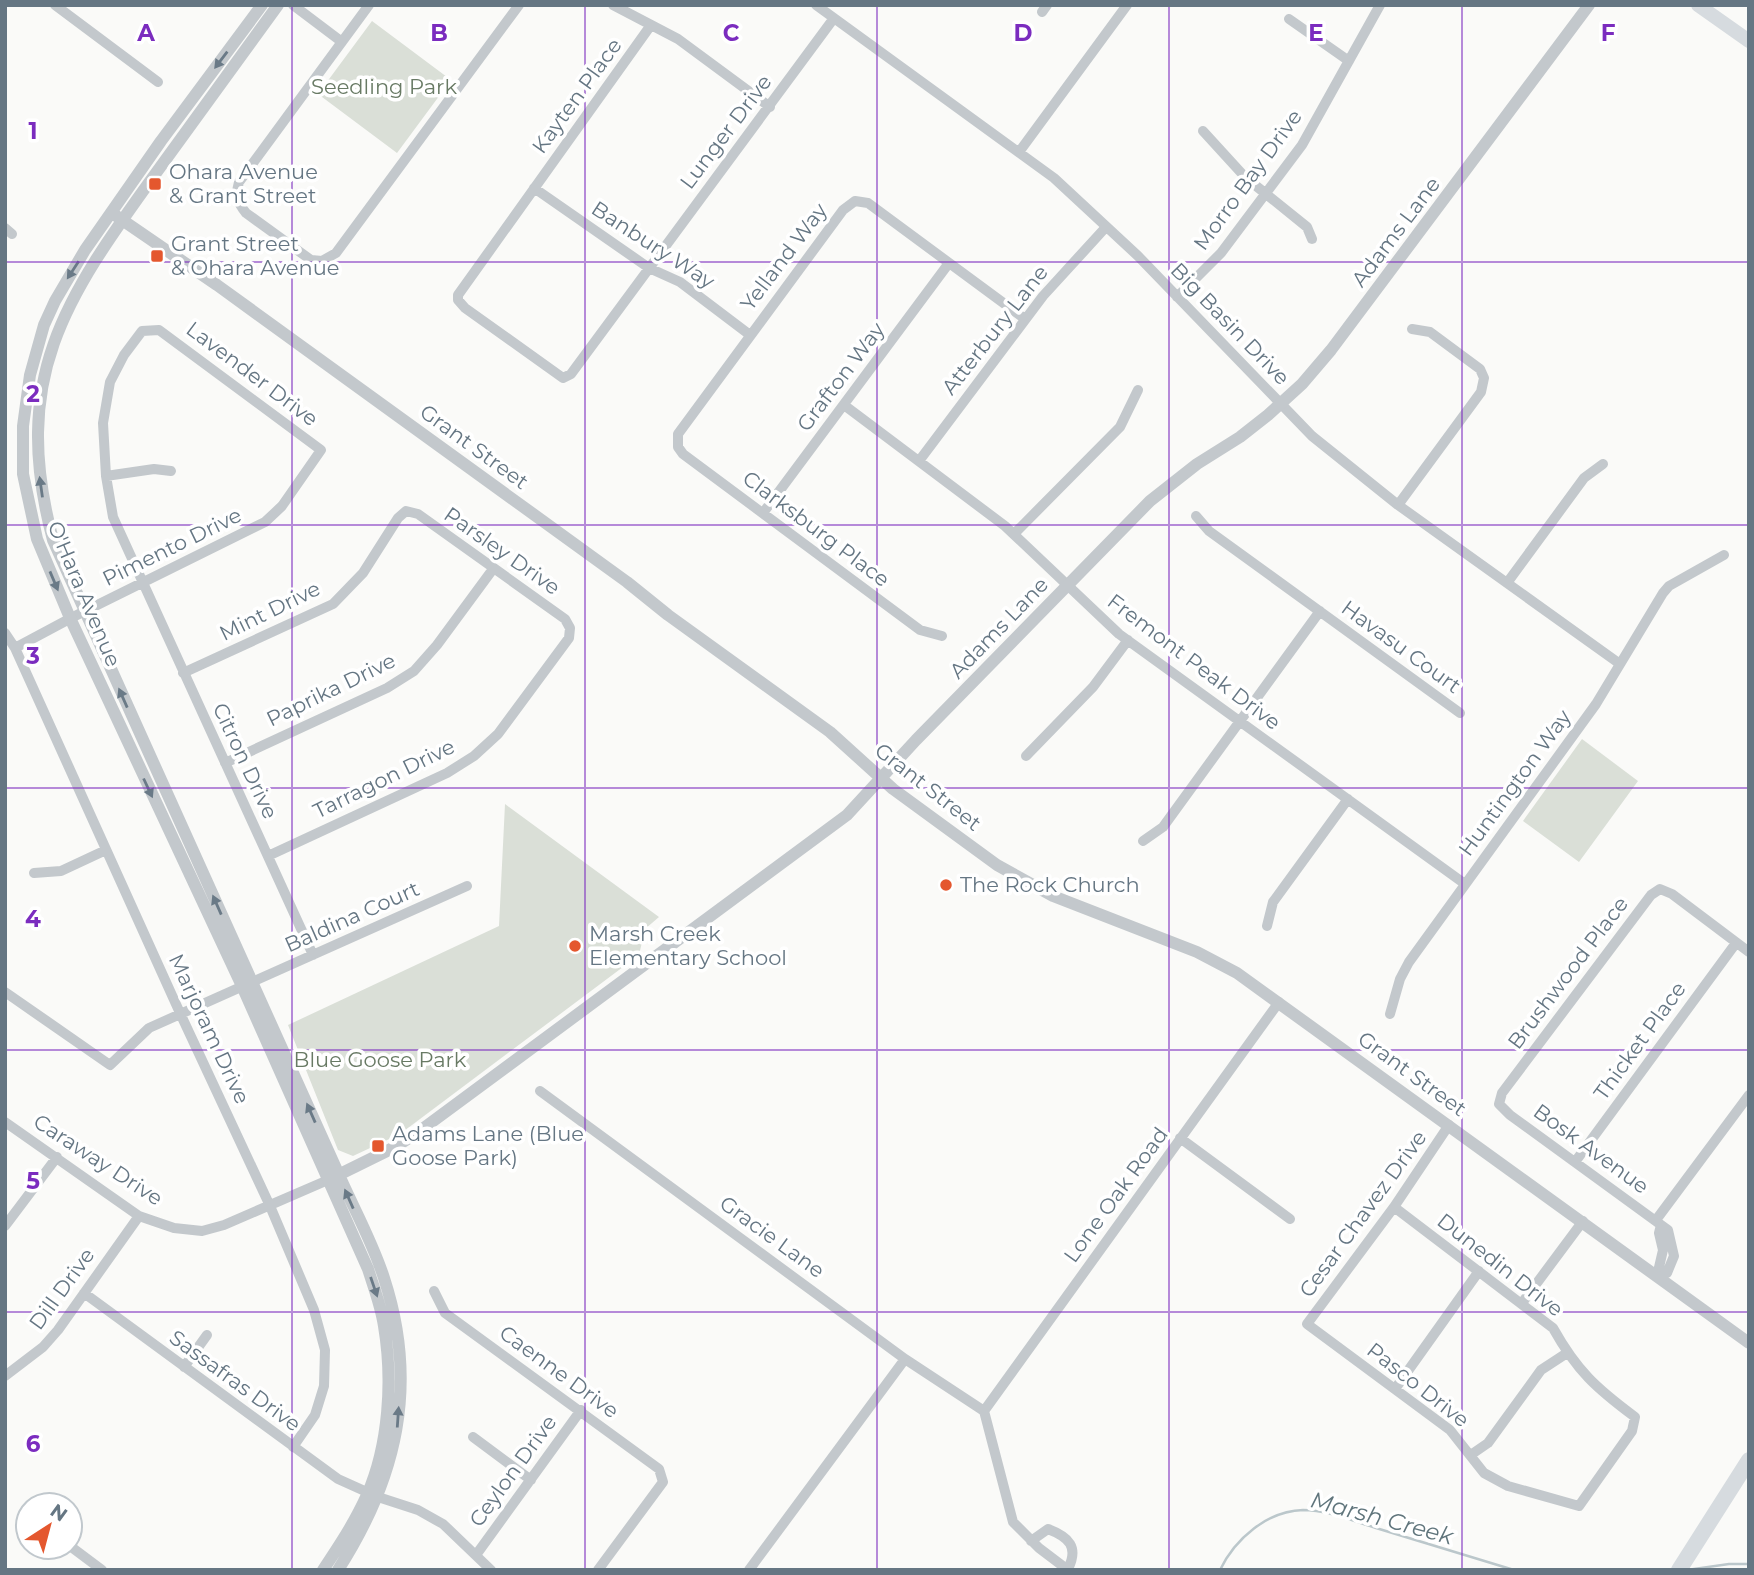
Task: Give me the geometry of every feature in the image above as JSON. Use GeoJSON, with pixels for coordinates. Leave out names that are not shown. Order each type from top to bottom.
{"type":"FeatureCollection","features":[{"type":"Feature","properties":{"kind":"main road"},"geometry":{"type":"LineString","coordinates":[[1698,5],[1749,41]]}},
{"type":"Feature","properties":{"kind":"main road"},"geometry":{"type":"LineString","coordinates":[[1679,1570],[1749,1460]]}},
{"type":"Feature","properties":{"kind":"street"},"geometry":{"type":"LineString","coordinates":[[55,5],[158,82]]}},
{"type":"Feature","properties":{"kind":"street","name":"O'Hara Avenue"},"geometry":{"type":"LineString","coordinates":[[262,5],[188,103],[116,217],[64,314],[48,357],[39,406],[38,454],[43,501],[53,540],[333,1177],[383,1276],[396,1320],[400,1362],[396,1440],[373,1495],[365,1525],[338,1570]]}},
{"type":"Feature","properties":{"kind":"street","name":"O'Hara Avenue"},"geometry":{"type":"LineString","coordinates":[[247,984],[70,618],[34,527],[23,474],[23,426],[30,375],[44,325],[66,279],[278,5]]}},
{"type":"Feature","properties":{"kind":"street"},"geometry":{"type":"LineString","coordinates":[[293,5],[342,42]]}},
{"type":"Feature","properties":{"kind":"street"},"geometry":{"type":"LineString","coordinates":[[369,5],[239,182],[236,194],[246,213],[310,260],[321,261],[337,253],[519,5]]}},
{"type":"Feature","properties":{"kind":"street"},"geometry":{"type":"LineString","coordinates":[[613,5],[678,39],[770,107]]}},
{"type":"Feature","properties":{"kind":"street","name":"Big Basin Drive"},"geometry":{"type":"LineString","coordinates":[[816,5],[1054,178],[1177,296],[1334,456],[1620,664]]}},
{"type":"Feature","properties":{"kind":"street"},"geometry":{"type":"LineString","coordinates":[[1018,152],[1127,5]]}},
{"type":"Feature","properties":{"kind":"street","name":"Morro Bay Drive"},"geometry":{"type":"LineString","coordinates":[[1177,296],[1216,259],[1302,145],[1380,5]]}},
{"type":"Feature","properties":{"kind":"street","name":"Adams Lane"},"geometry":{"type":"LineString","coordinates":[[333,1177],[396,1147],[426,1127],[835,825],[869,794],[1150,501],[1197,464],[1258,424],[1281,404],[1331,350],[1589,5]]}},
{"type":"Feature","properties":{"kind":"street","name":"Lunger Drive"},"geometry":{"type":"LineString","coordinates":[[649,268],[834,18]]}},
{"type":"Feature","properties":{"kind":"street"},"geometry":{"type":"LineString","coordinates":[[1289,19],[1349,61]]}},
{"type":"Feature","properties":{"kind":"street","name":"Kayten Place"},"geometry":{"type":"LineString","coordinates":[[649,268],[571,374],[559,377],[465,308],[458,300],[458,295],[650,25]]}},
{"type":"Feature","properties":{"kind":"street"},"geometry":{"type":"LineString","coordinates":[[1203,131],[1245,177],[1307,227],[1312,239]]}},
{"type":"Feature","properties":{"kind":"street","name":"Banbury Way"},"geometry":{"type":"LineString","coordinates":[[534,188],[649,268],[680,282],[750,335]]}},
{"type":"Feature","properties":{"kind":"street","name":"Yelland Way"},"geometry":{"type":"LineString","coordinates":[[677,441],[680,429],[843,210],[855,201],[868,204],[1026,319]]}},
{"type":"Feature","properties":{"kind":"street","name":"Grant Street"},"geometry":{"type":"LineString","coordinates":[[116,217],[217,285],[627,582],[668,615],[830,732],[881,779],[998,865],[1053,896],[1197,952],[1237,973],[1748,1340]]}},
{"type":"Feature","properties":{"kind":"street","name":"Atterbury Lane"},"geometry":{"type":"LineString","coordinates":[[919,461],[1055,282],[1106,226]]}},
{"type":"Feature","properties":{"kind":"street","name":"Grafton Way"},"geometry":{"type":"LineString","coordinates":[[763,513],[949,263]]}},
{"type":"Feature","properties":{"kind":"street"},"geometry":{"type":"LineString","coordinates":[[1398,505],[1481,392],[1484,378],[1480,369],[1430,332],[1412,329]]}},
{"type":"Feature","properties":{"kind":"street","name":"Lavender Drive"},"geometry":{"type":"LineString","coordinates":[[159,330],[321,450]]}},
{"type":"Feature","properties":{"kind":"street","name":"Citron Drive"},"geometry":{"type":"LineString","coordinates":[[159,330],[142,331],[124,355],[110,382],[103,423],[106,476],[113,517],[313,955]]}},
{"type":"Feature","properties":{"kind":"street"},"geometry":{"type":"LineString","coordinates":[[1014,534],[1120,426],[1138,390]]}},
{"type":"Feature","properties":{"kind":"street","name":"Fremont Peak Drive"},"geometry":{"type":"LineString","coordinates":[[844,405],[1014,534],[1128,640],[1465,884]]}},
{"type":"Feature","properties":{"kind":"street","name":"Clarksburg Place"},"geometry":{"type":"LineString","coordinates":[[677,441],[682,454],[920,630],[942,636]]}},
{"type":"Feature","properties":{"kind":"street","name":"Pimento Drive"},"geometry":{"type":"LineString","coordinates":[[15,648],[265,522],[282,506],[321,450]]}},
{"type":"Feature","properties":{"kind":"street"},"geometry":{"type":"LineString","coordinates":[[1507,583],[1584,478],[1604,464]]}},
{"type":"Feature","properties":{"kind":"street"},"geometry":{"type":"LineString","coordinates":[[106,476],[154,469],[171,471]]}},
{"type":"Feature","properties":{"kind":"street","name":"Mint Drive"},"geometry":{"type":"LineString","coordinates":[[183,673],[332,604],[363,573],[398,518],[406,512],[418,514]]}},
{"type":"Feature","properties":{"kind":"street","name":"Parsley Drive"},"geometry":{"type":"LineString","coordinates":[[418,514],[565,619]]}},
{"type":"Feature","properties":{"kind":"street","name":"Havasu Court"},"geometry":{"type":"LineString","coordinates":[[1196,516],[1209,531],[1460,713]]}},
{"type":"Feature","properties":{"kind":"street","name":"Huntington Way"},"geometry":{"type":"LineString","coordinates":[[1390,1014],[1399,979],[1409,962],[1596,704],[1657,602],[1669,586],[1724,555]]}},
{"type":"Feature","properties":{"kind":"street","name":"Paprika Drive"},"geometry":{"type":"LineString","coordinates":[[225,763],[387,688],[414,671],[438,645],[494,569]]}},
{"type":"Feature","properties":{"kind":"street"},"geometry":{"type":"LineString","coordinates":[[1143,841],[1163,827],[1320,611]]}},
{"type":"Feature","properties":{"kind":"street","name":"Tarragon Drive"},"geometry":{"type":"LineString","coordinates":[[268,856],[447,773],[474,756],[498,733],[569,638],[570,628],[565,619]]}},
{"type":"Feature","properties":{"kind":"street","name":"Marjoram Drive"},"geometry":{"type":"LineString","coordinates":[[5,633],[15,648],[270,1206],[314,1311],[325,1350],[324,1386],[315,1415],[293,1447]]}},
{"type":"Feature","properties":{"kind":"street"},"geometry":{"type":"LineString","coordinates":[[1026,756],[1093,687],[1128,640]]}},
{"type":"Feature","properties":{"kind":"street"},"geometry":{"type":"LineString","coordinates":[[1267,926],[1273,902],[1348,799]]}},
{"type":"Feature","properties":{"kind":"street"},"geometry":{"type":"LineString","coordinates":[[34,873],[61,871],[106,850]]}},
{"type":"Feature","properties":{"kind":"street","name":"Baldina Court"},"geometry":{"type":"LineString","coordinates":[[5,992],[110,1065],[149,1028],[467,886]]}},
{"type":"Feature","properties":{"kind":"street","name":"Brushwood Place"},"geometry":{"type":"LineString","coordinates":[[1499,1104],[1502,1093],[1651,895],[1660,890],[1672,894],[1749,952]]}},
{"type":"Feature","properties":{"kind":"street","name":"Thicket Place"},"geometry":{"type":"LineString","coordinates":[[1575,1162],[1736,943]]}},
{"type":"Feature","properties":{"kind":"street","name":"Lone Oak Road"},"geometry":{"type":"LineString","coordinates":[[984,1410],[1279,1002]]}},
{"type":"Feature","properties":{"kind":"street","name":"Gracie Lane"},"geometry":{"type":"LineString","coordinates":[[540,1091],[905,1359],[984,1410]]}},
{"type":"Feature","properties":{"kind":"street"},"geometry":{"type":"LineString","coordinates":[[1657,1276],[1663,1250],[1658,1222],[1749,1095]]}},
{"type":"Feature","properties":{"kind":"street","name":"Bosk Avenue"},"geometry":{"type":"LineString","coordinates":[[1499,1104],[1510,1115],[1658,1222]]}},
{"type":"Feature","properties":{"kind":"street","name":"Caraway Drive"},"geometry":{"type":"LineString","coordinates":[[5,1122],[139,1216],[174,1228],[202,1231],[224,1225],[333,1177]]}},
{"type":"Feature","properties":{"kind":"street","name":"Cesar Chavez Drive"},"geometry":{"type":"LineString","coordinates":[[1307,1324],[1394,1207],[1449,1125]]}},
{"type":"Feature","properties":{"kind":"street"},"geometry":{"type":"LineString","coordinates":[[1180,1138],[1290,1219]]}},
{"type":"Feature","properties":{"kind":"street"},"geometry":{"type":"LineString","coordinates":[[5,1226],[57,1157]]}},
{"type":"Feature","properties":{"kind":"street","name":"Dunedin Drive"},"geometry":{"type":"LineString","coordinates":[[1394,1207],[1553,1328],[1584,1375],[1635,1417],[1632,1431],[1579,1506]]}},
{"type":"Feature","properties":{"kind":"street","name":"Dill Drive"},"geometry":{"type":"LineString","coordinates":[[5,1376],[43,1347],[139,1216]]}},
{"type":"Feature","properties":{"kind":"street"},"geometry":{"type":"LineString","coordinates":[[1522,1303],[1583,1221]]}},
{"type":"Feature","properties":{"kind":"street"},"geometry":{"type":"LineString","coordinates":[[1395,1389],[1479,1271]]}},
{"type":"Feature","properties":{"kind":"street","name":"Caenne Drive"},"geometry":{"type":"LineString","coordinates":[[434,1291],[445,1313],[659,1469],[663,1482],[598,1570]]}},
{"type":"Feature","properties":{"kind":"street","name":"Sassafras Drive"},"geometry":{"type":"LineString","coordinates":[[84,1293],[338,1479],[373,1495],[418,1510],[443,1524],[491,1570]]}},
{"type":"Feature","properties":{"kind":"street","name":"Pasco Drive"},"geometry":{"type":"LineString","coordinates":[[1307,1324],[1450,1430],[1472,1454],[1484,1473],[1508,1486],[1579,1506]]}},
{"type":"Feature","properties":{"kind":"street"},"geometry":{"type":"LineString","coordinates":[[184,1367],[207,1335]]}},
{"type":"Feature","properties":{"kind":"street"},"geometry":{"type":"LineString","coordinates":[[1472,1454],[1488,1443],[1541,1370],[1567,1353]]}},
{"type":"Feature","properties":{"kind":"street"},"geometry":{"type":"LineString","coordinates":[[749,1570],[905,1359]]}},
{"type":"Feature","properties":{"kind":"street","name":"Ceylon Drive"},"geometry":{"type":"LineString","coordinates":[[476,1555],[581,1410]]}},
{"type":"Feature","properties":{"kind":"street"},"geometry":{"type":"LineString","coordinates":[[984,1410],[1013,1522],[1031,1541],[1068,1569],[1073,1558],[1069,1541],[1061,1534],[1048,1529],[1031,1541]]}},
{"type":"Feature","properties":{"kind":"street"},"geometry":{"type":"LineString","coordinates":[[473,1437],[531,1480]]}},
{"type":"Feature","properties":{"kind":"street","name":"O'Hara Avenue"},"geometry":{"type":"LineString","coordinates":[[323,1570],[373,1495]]}},
{"type":"Feature","properties":{"kind":"street"},"geometry":{"type":"LineString","coordinates":[[84,1556],[102,1570]]}},
{"type":"Feature","properties":{"kind":"green space","name":"Seedling Park"},"geometry":{"type":"Polygon","coordinates":[[[372,21],[451,80],[397,153],[318,94],[372,21]]]}},
{"type":"Feature","properties":{"kind":"green space"},"geometry":{"type":"Polygon","coordinates":[[[1582,739],[1638,781],[1579,862],[1523,821],[1582,739]]]}},
{"type":"Feature","properties":{"kind":"green space","name":"Blue Goose Park"},"geometry":{"type":"Polygon","coordinates":[[[505,804],[659,917],[645,929],[639,955],[400,1134],[353,1156],[338,1150],[288,1025],[499,926],[505,804]]]}},
{"type":"Feature","properties":{"kind":"waterway","name":"Marsh Creek"},"geometry":{"type":"LineString","coordinates":[[1220,1570],[1243,1538],[1265,1521],[1277,1515],[1303,1510],[1340,1516],[1514,1570]]}},
{"type":"Feature","properties":{"kind":"waterway","name":"Marsh Creek"},"geometry":{"type":"LineString","coordinates":[[1687,1570],[1749,1564]]}},
{"type":"Feature","properties":{"kind":"place","name":"Ohara Avenue & Grant Street"},"geometry":{"type":"Point","coordinates":[155,184]}},
{"type":"Feature","properties":{"kind":"place","name":"Grant Street & Ohara Avenue"},"geometry":{"type":"Point","coordinates":[157,256]}},
{"type":"Feature","properties":{"kind":"place","name":"The Rock Church"},"geometry":{"type":"Point","coordinates":[946,885]}},
{"type":"Feature","properties":{"kind":"place","name":"Marsh Creek Elementary School"},"geometry":{"type":"Point","coordinates":[575,946]}},
{"type":"Feature","properties":{"kind":"place","name":"Adams Lane (Blue Goose Park)"},"geometry":{"type":"Point","coordinates":[378,1146]}}]}
